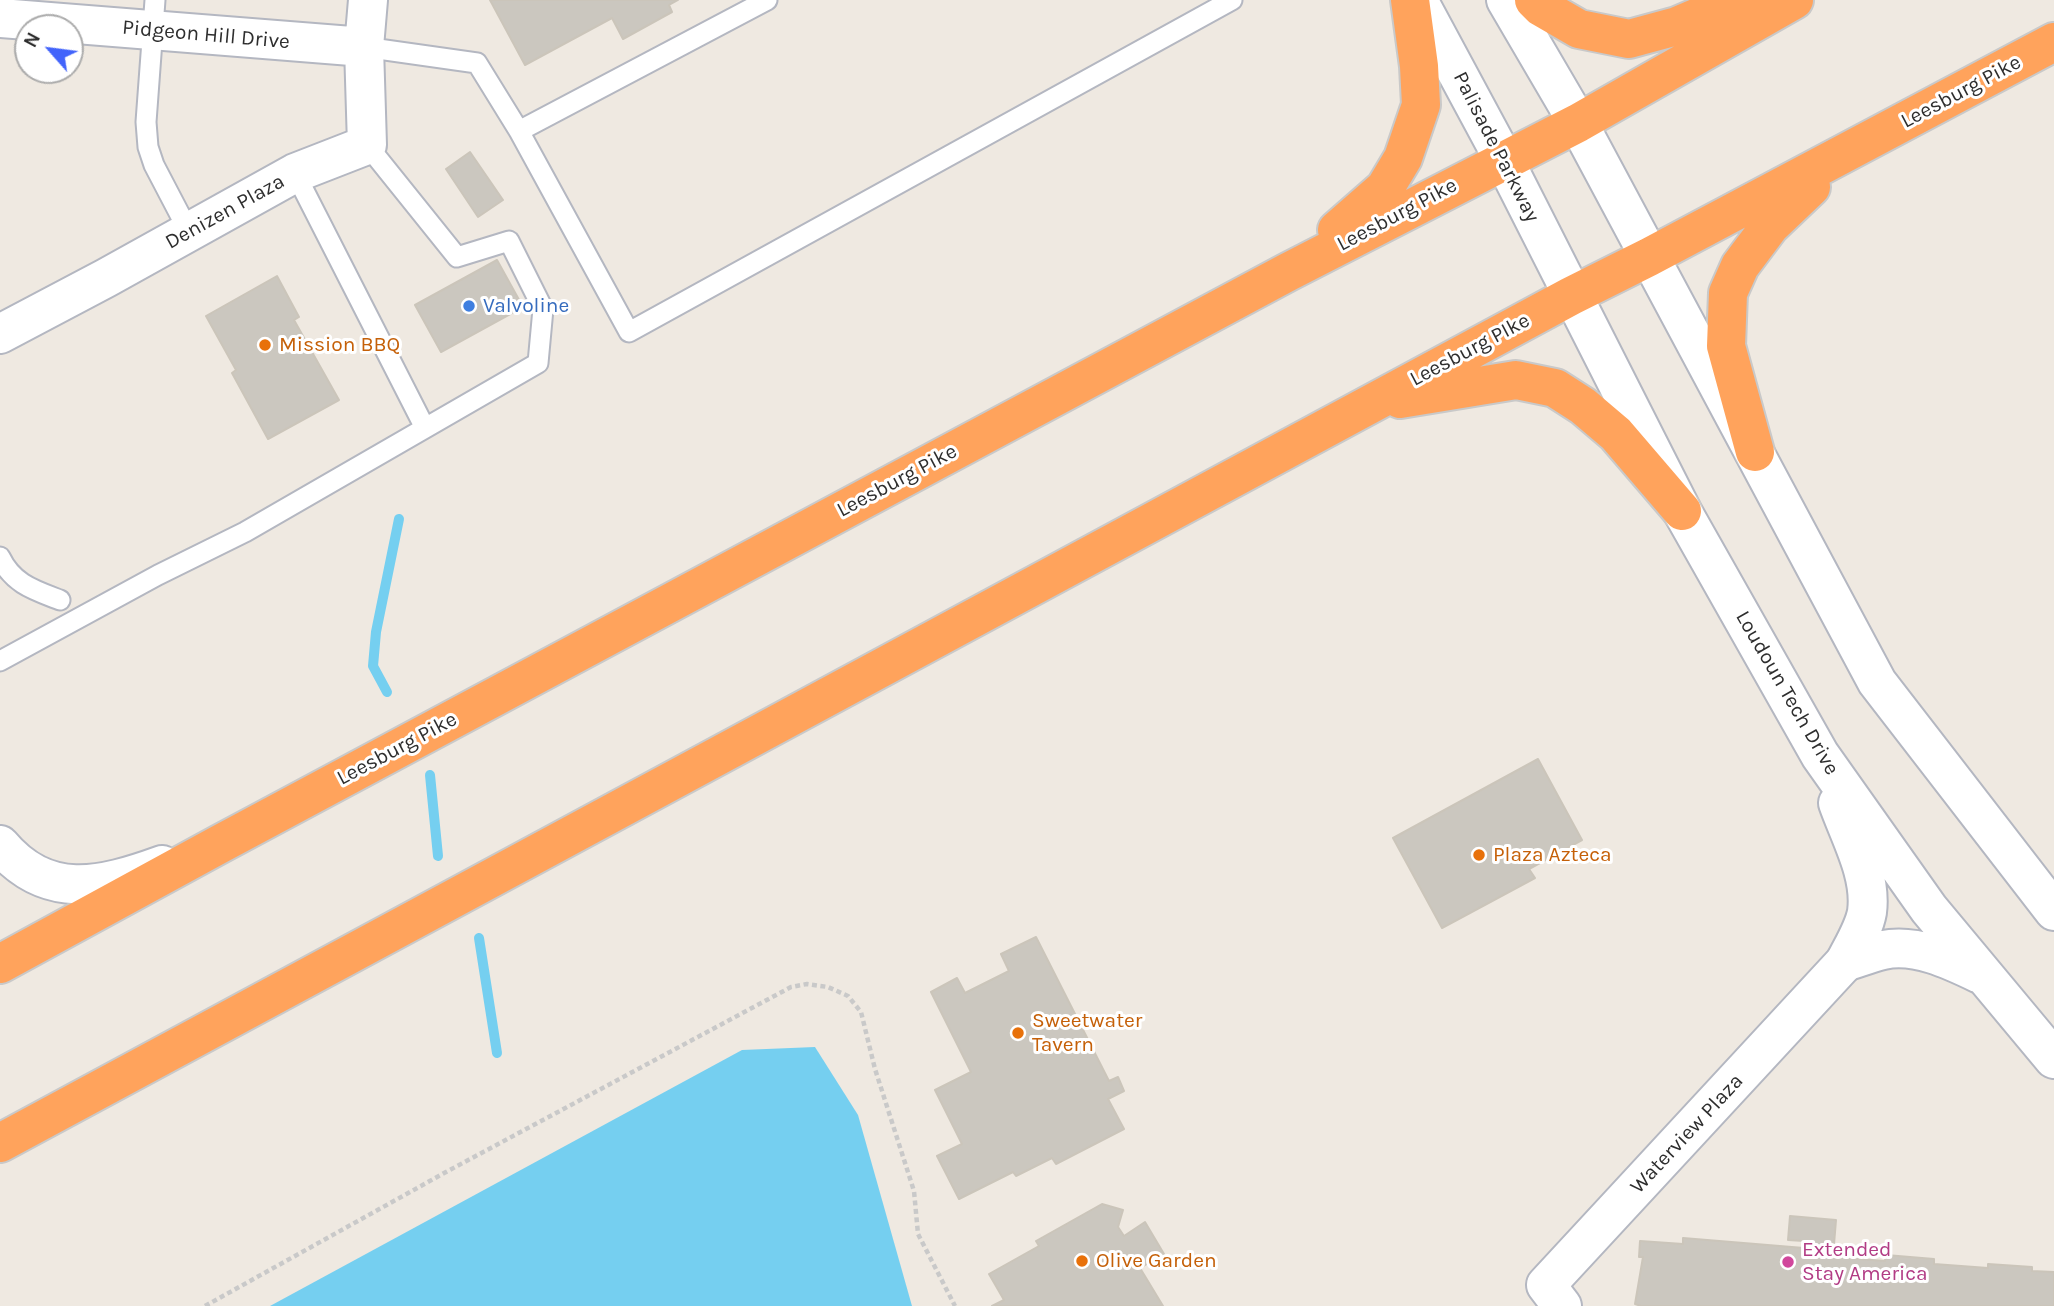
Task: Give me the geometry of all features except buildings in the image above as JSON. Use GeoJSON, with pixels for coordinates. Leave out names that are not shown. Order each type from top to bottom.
{"type":"FeatureCollection","features":[{"type":"Feature","properties":{"kind":"highway"},"geometry":{"type":"LineString","coordinates":[[1288,272],[1385,188],[1403,158],[1420,105],[1419,66],[1410,0]]}},
{"type":"Feature","properties":{"kind":"highway"},"geometry":{"type":"LineString","coordinates":[[1534,0],[1579,29],[1629,39],[1677,26],[1738,0]]}},
{"type":"Feature","properties":{"kind":"highway","name":"Leesburg Pike"},"geometry":{"type":"LineString","coordinates":[[0,964],[1288,272],[1578,123],[1794,0]]}},
{"type":"Feature","properties":{"kind":"highway","name":"Leesburg Pike"},"geometry":{"type":"LineString","coordinates":[[1571,296],[2054,42]]}},
{"type":"Feature","properties":{"kind":"highway"},"geometry":{"type":"LineString","coordinates":[[1755,452],[1726,345],[1727,293],[1740,266],[1770,226],[1846,153]]}},
{"type":"Feature","properties":{"kind":"highway","name":"Leesburg PIke"},"geometry":{"type":"LineString","coordinates":[[1370,404],[1571,296]]}},
{"type":"Feature","properties":{"kind":"highway"},"geometry":{"type":"LineString","coordinates":[[0,1143],[1370,404],[1516,380],[1555,388],[1583,406],[1616,434],[1682,511]]}},
{"type":"Feature","properties":{"kind":"street"},"geometry":{"type":"LineString","coordinates":[[367,145],[364,47],[368,0]]}},
{"type":"Feature","properties":{"kind":"street","name":"Palisade Parkway"},"geometry":{"type":"LineString","coordinates":[[1418,0],[1504,160],[1571,296]]}},
{"type":"Feature","properties":{"kind":"street"},"geometry":{"type":"LineString","coordinates":[[1506,0],[1578,123],[1877,682],[2054,911]]}},
{"type":"Feature","properties":{"kind":"street","name":"Pidgeon Hill Drive"},"geometry":{"type":"LineString","coordinates":[[0,18],[154,16],[364,47]]}},
{"type":"Feature","properties":{"kind":"street","name":"Denizen Plaza"},"geometry":{"type":"LineString","coordinates":[[0,334],[295,173],[367,145]]}},
{"type":"Feature","properties":{"kind":"street","name":"Loudoun Tech Drive"},"geometry":{"type":"LineString","coordinates":[[1571,296],[1682,511],[1820,755],[1929,909],[2054,1059]]}},
{"type":"Feature","properties":{"kind":"street"},"geometry":{"type":"LineString","coordinates":[[1820,755],[1866,878],[1868,892],[1864,923],[1845,962]]}},
{"type":"Feature","properties":{"kind":"street"},"geometry":{"type":"LineString","coordinates":[[0,845],[12,859],[34,876],[60,885],[126,878],[220,844]]}},
{"type":"Feature","properties":{"kind":"street"},"geometry":{"type":"LineString","coordinates":[[1845,962],[1884,950],[1916,950],[1957,963],[1988,979]]}},
{"type":"Feature","properties":{"kind":"street","name":"Waterview Plaza"},"geometry":{"type":"LineString","coordinates":[[1562,1306],[1546,1285],[1845,962]]}},
{"type":"Feature","properties":{"kind":"lane"},"geometry":{"type":"LineString","coordinates":[[519,131],[766,0]]}},
{"type":"Feature","properties":{"kind":"lane"},"geometry":{"type":"LineString","coordinates":[[364,47],[477,63],[519,131],[629,332],[1232,0]]}},
{"type":"Feature","properties":{"kind":"lane"},"geometry":{"type":"LineString","coordinates":[[154,16],[146,122],[148,146],[154,165],[189,232]]}},
{"type":"Feature","properties":{"kind":"lane"},"geometry":{"type":"LineString","coordinates":[[0,662],[158,575],[245,532],[538,363],[543,309],[509,241],[457,257],[367,145]]}},
{"type":"Feature","properties":{"kind":"lane"},"geometry":{"type":"LineString","coordinates":[[295,173],[425,428]]}},
{"type":"Feature","properties":{"kind":"lane"},"geometry":{"type":"LineString","coordinates":[[0,557],[7,571],[25,587],[60,600]]}},
{"type":"Feature","properties":{"kind":"path"},"geometry":{"type":"LineString","coordinates":[[205,1306],[446,1172],[791,987],[807,984],[828,987],[848,996],[861,1012],[875,1069],[914,1192],[918,1234],[955,1306]]}},
{"type":"Feature","properties":{"kind":"water"},"geometry":{"type":"Polygon","coordinates":[[[815,1047],[858,1115],[912,1306],[270,1306],[742,1050],[815,1047]]]}},
{"type":"Feature","properties":{"kind":"waterway"},"geometry":{"type":"LineString","coordinates":[[387,692],[373,666],[376,632],[399,519]]}},
{"type":"Feature","properties":{"kind":"waterway"},"geometry":{"type":"LineString","coordinates":[[430,775],[438,856]]}},
{"type":"Feature","properties":{"kind":"waterway"},"geometry":{"type":"LineString","coordinates":[[479,938],[497,1053]]}},
{"type":"Feature","properties":{"kind":"place","name":"Valvoline"},"geometry":{"type":"Point","coordinates":[469,306]}},
{"type":"Feature","properties":{"kind":"place","name":"Mission BBQ"},"geometry":{"type":"Point","coordinates":[265,345]}},
{"type":"Feature","properties":{"kind":"place","name":"Plaza Azteca"},"geometry":{"type":"Point","coordinates":[1479,855]}},
{"type":"Feature","properties":{"kind":"place","name":"Sweetwater Tavern"},"geometry":{"type":"Point","coordinates":[1018,1033]}},
{"type":"Feature","properties":{"kind":"place","name":"Olive Garden"},"geometry":{"type":"Point","coordinates":[1082,1261]}},
{"type":"Feature","properties":{"kind":"place","name":"Extended Stay America"},"geometry":{"type":"Point","coordinates":[1788,1262]}}]}
